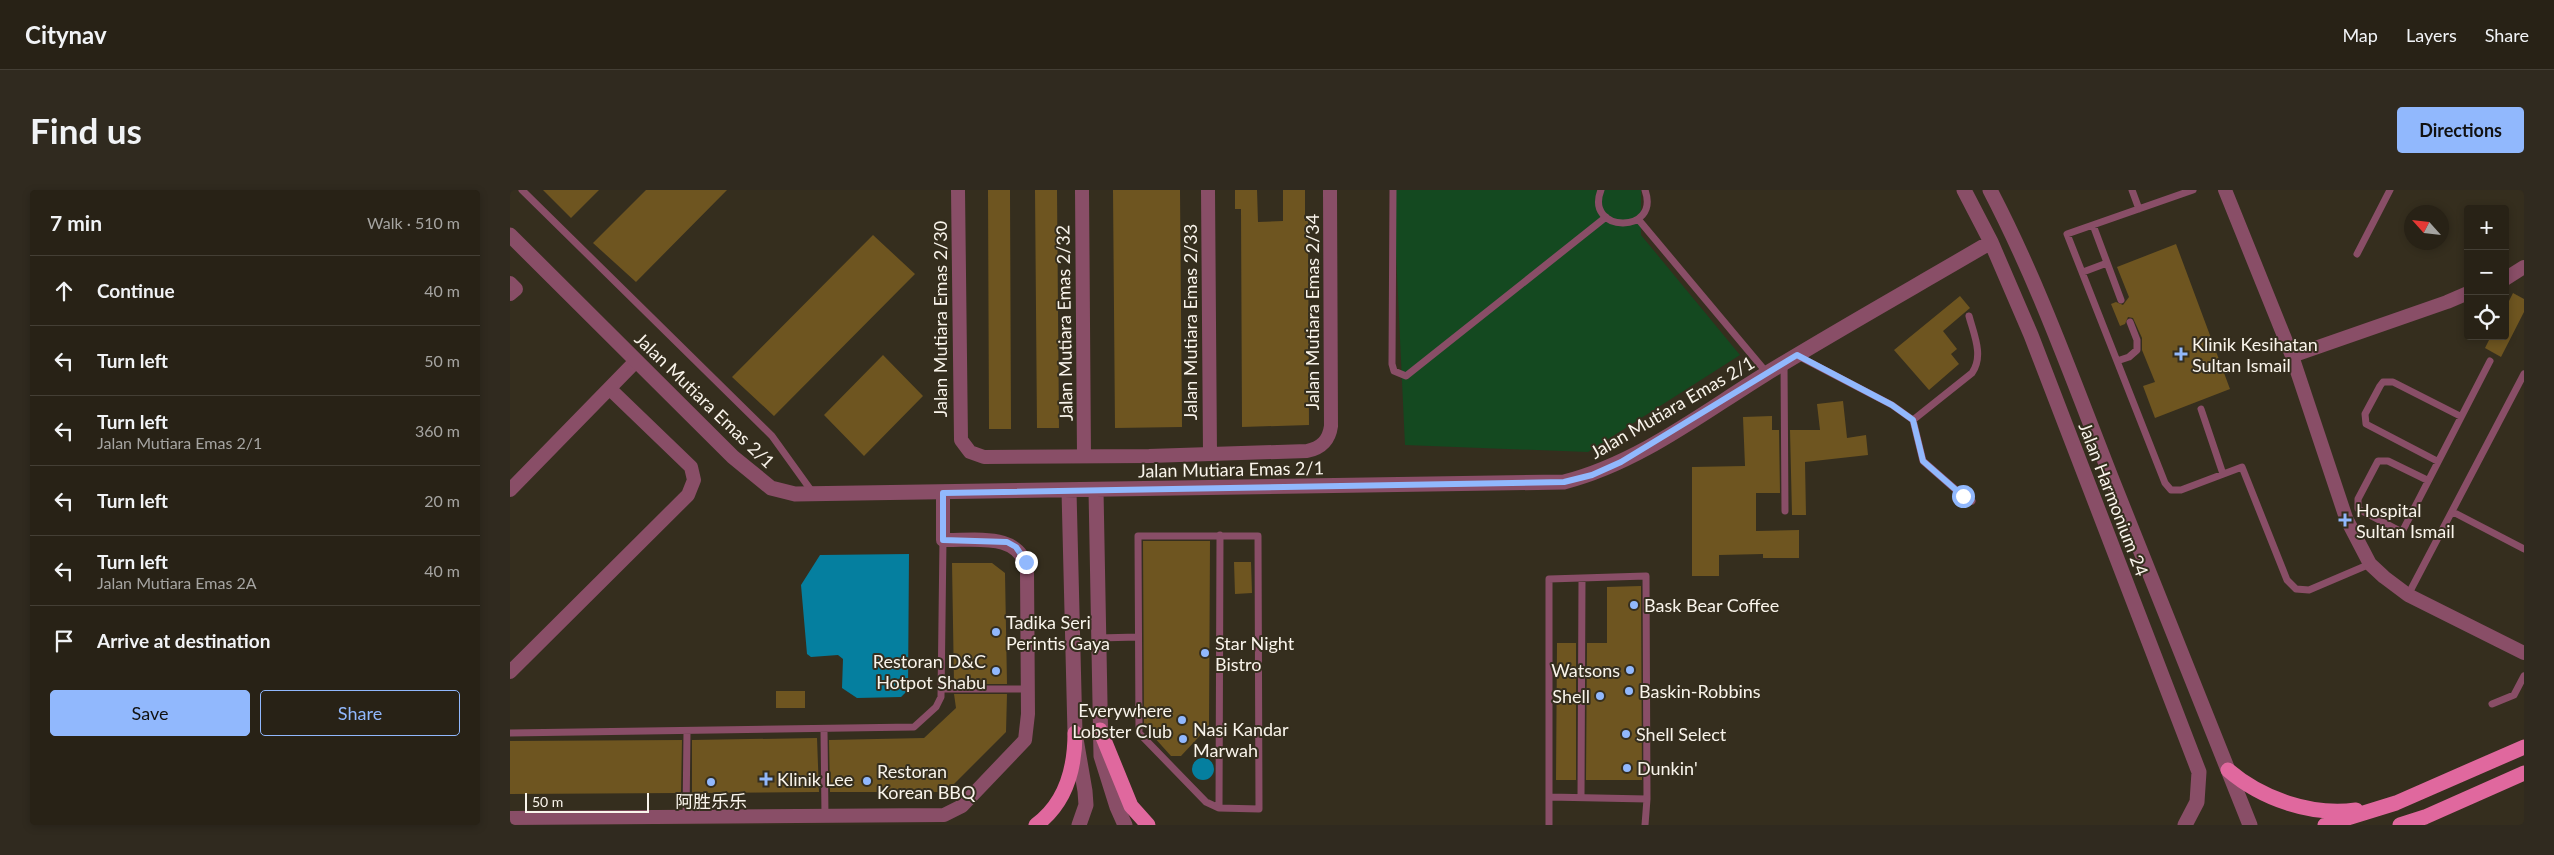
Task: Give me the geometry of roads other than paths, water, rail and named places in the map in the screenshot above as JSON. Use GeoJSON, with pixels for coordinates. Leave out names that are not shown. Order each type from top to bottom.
{"type":"FeatureCollection","features":[{"type":"Feature","properties":{"kind":"main road"},"geometry":{"type":"LineString","coordinates":[[1100,730],[1131,806],[1148,825]]}},
{"type":"Feature","properties":{"kind":"main road"},"geometry":{"type":"LineString","coordinates":[[1036,825],[1059,801],[1068,783],[1075,759],[1075,733]]}},
{"type":"Feature","properties":{"kind":"main road"},"geometry":{"type":"LineString","coordinates":[[2325,825],[2396,804],[2524,748]]}},
{"type":"Feature","properties":{"kind":"main road"},"geometry":{"type":"LineString","coordinates":[[2228,770],[2247,786],[2266,796],[2305,807],[2341,812],[2396,804]]}},
{"type":"Feature","properties":{"kind":"main road"},"geometry":{"type":"LineString","coordinates":[[2400,825],[2420,821],[2524,773]]}},
{"type":"Feature","properties":{"kind":"street","name":"Jalan Mutiara Emas 2/30"},"geometry":{"type":"LineString","coordinates":[[958,190],[960,432],[964,447],[976,456],[984,457],[1084,456]]}},
{"type":"Feature","properties":{"kind":"street","name":"Jalan Mutiara Emas 2/32"},"geometry":{"type":"LineString","coordinates":[[1082,190],[1084,456]]}},
{"type":"Feature","properties":{"kind":"street","name":"Jalan Mutiara Emas 2/33"},"geometry":{"type":"LineString","coordinates":[[1208,190],[1210,454]]}},
{"type":"Feature","properties":{"kind":"street","name":"Jalan Mutiara Emas 2/34"},"geometry":{"type":"LineString","coordinates":[[1210,454],[1307,451],[1321,446],[1330,434],[1330,190]]}},
{"type":"Feature","properties":{"kind":"street","name":"Jalan Harmonium 24"},"geometry":{"type":"LineString","coordinates":[[1964,190],[1991,242],[2034,344],[2199,772],[2197,802],[2185,825]]}},
{"type":"Feature","properties":{"kind":"street","name":"Jalan Harmonium 24"},"geometry":{"type":"LineString","coordinates":[[1990,190],[2013,235],[2044,304],[2206,720],[2250,825]]}},
{"type":"Feature","properties":{"kind":"street"},"geometry":{"type":"LineString","coordinates":[[2225,190],[2292,356],[2346,518],[2370,564],[2408,595],[2524,654]]}},
{"type":"Feature","properties":{"kind":"street","name":"Jalan Mutiara Emas 2/1"},"geometry":{"type":"LineString","coordinates":[[510,235],[733,457],[760,480],[782,492],[813,493],[943,493],[1564,482],[1592,475],[1621,462],[1767,373],[1991,242]]}},
{"type":"Feature","properties":{"kind":"street"},"geometry":{"type":"LineString","coordinates":[[2509,276],[2524,266]]}},
{"type":"Feature","properties":{"kind":"street"},"geometry":{"type":"LineString","coordinates":[[510,283],[516,289],[510,294]]}},
{"type":"Feature","properties":{"kind":"street"},"geometry":{"type":"LineString","coordinates":[[2292,356],[2447,302],[2464,294]]}},
{"type":"Feature","properties":{"kind":"street"},"geometry":{"type":"LineString","coordinates":[[510,490],[636,361]]}},
{"type":"Feature","properties":{"kind":"street"},"geometry":{"type":"LineString","coordinates":[[510,672],[688,495],[694,480],[691,467],[610,389]]}},
{"type":"Feature","properties":{"kind":"street"},"geometry":{"type":"LineString","coordinates":[[1084,456],[1210,454]]}},
{"type":"Feature","properties":{"kind":"street"},"geometry":{"type":"LineString","coordinates":[[1096,490],[1101,756],[1117,807],[1125,825]]}},
{"type":"Feature","properties":{"kind":"street"},"geometry":{"type":"LineString","coordinates":[[1069,491],[1075,733],[1085,784],[1086,805],[1079,825]]}},
{"type":"Feature","properties":{"kind":"street"},"geometry":{"type":"LineString","coordinates":[[510,818],[686,822],[825,815],[944,815],[954,812],[968,800],[1025,740],[1028,730],[1027,571],[1022,554],[1007,542],[943,540],[943,493]]}},
{"type":"Feature","properties":{"kind":"lane"},"geometry":{"type":"LineString","coordinates":[[522,190],[772,436],[813,493]]}},
{"type":"Feature","properties":{"kind":"lane"},"geometry":{"type":"LineString","coordinates":[[1393,190],[1392,364],[1394,371],[1406,376],[1606,217]]}},
{"type":"Feature","properties":{"kind":"lane"},"geometry":{"type":"LineString","coordinates":[[1601,190],[1600,207],[1606,217],[1621,224],[1638,219],[1646,208],[1645,190]]}},
{"type":"Feature","properties":{"kind":"lane"},"geometry":{"type":"LineString","coordinates":[[2132,190],[2140,209]]}},
{"type":"Feature","properties":{"kind":"lane"},"geometry":{"type":"LineString","coordinates":[[2193,190],[2068,234],[2168,487],[2176,491],[2181,490],[2242,467],[2287,580],[2296,589],[2309,590],[2370,564]]}},
{"type":"Feature","properties":{"kind":"lane"},"geometry":{"type":"LineString","coordinates":[[2357,254],[2390,190]]}},
{"type":"Feature","properties":{"kind":"lane"},"geometry":{"type":"LineString","coordinates":[[1638,219],[1767,373]]}},
{"type":"Feature","properties":{"kind":"lane"},"geometry":{"type":"LineString","coordinates":[[2093,225],[2121,300]]}},
{"type":"Feature","properties":{"kind":"lane"},"geometry":{"type":"LineString","coordinates":[[2082,272],[2107,263]]}},
{"type":"Feature","properties":{"kind":"lane"},"geometry":{"type":"LineString","coordinates":[[1913,420],[1972,373],[1977,366],[1979,357],[1969,316]]}},
{"type":"Feature","properties":{"kind":"lane"},"geometry":{"type":"LineString","coordinates":[[2117,361],[2130,357],[2137,350],[2137,340],[2130,322]]}},
{"type":"Feature","properties":{"kind":"lane"},"geometry":{"type":"LineString","coordinates":[[1785,511],[1791,359],[1892,405],[1913,420],[1923,461],[1963,496],[1972,501]]}},
{"type":"Feature","properties":{"kind":"lane"},"geometry":{"type":"LineString","coordinates":[[2427,480],[2388,461],[2378,461],[2358,499],[2358,509],[2402,532],[2427,480],[2490,361]]}},
{"type":"Feature","properties":{"kind":"lane"},"geometry":{"type":"LineString","coordinates":[[2408,595],[2524,374]]}},
{"type":"Feature","properties":{"kind":"lane"},"geometry":{"type":"LineString","coordinates":[[2437,462],[2366,424],[2366,414],[2376,393],[2383,382],[2393,382],[2460,416]]}},
{"type":"Feature","properties":{"kind":"lane"},"geometry":{"type":"LineString","coordinates":[[2201,409],[2223,474]]}},
{"type":"Feature","properties":{"kind":"lane"},"geometry":{"type":"LineString","coordinates":[[2346,518],[2362,512]]}},
{"type":"Feature","properties":{"kind":"lane"},"geometry":{"type":"LineString","coordinates":[[2453,512],[2524,549]]}},
{"type":"Feature","properties":{"kind":"lane"},"geometry":{"type":"LineString","coordinates":[[1219,808],[1220,535]]}},
{"type":"Feature","properties":{"kind":"lane"},"geometry":{"type":"LineString","coordinates":[[1138,536],[1258,536],[1259,809],[1219,808],[1206,802],[1139,733],[1138,637],[1138,536]]}},
{"type":"Feature","properties":{"kind":"lane"},"geometry":{"type":"LineString","coordinates":[[510,733],[824,730],[914,727],[938,704],[942,690],[943,540]]}},
{"type":"Feature","properties":{"kind":"lane"},"geometry":{"type":"LineString","coordinates":[[1549,825],[1549,579],[1646,576],[1648,799],[1645,825]]}},
{"type":"Feature","properties":{"kind":"lane"},"geometry":{"type":"LineString","coordinates":[[1581,797],[1582,578]]}},
{"type":"Feature","properties":{"kind":"lane"},"geometry":{"type":"LineString","coordinates":[[1098,638],[1138,637]]}},
{"type":"Feature","properties":{"kind":"lane"},"geometry":{"type":"LineString","coordinates":[[2492,704],[2514,695],[2524,676]]}},
{"type":"Feature","properties":{"kind":"lane"},"geometry":{"type":"LineString","coordinates":[[942,690],[1028,689]]}},
{"type":"Feature","properties":{"kind":"lane"},"geometry":{"type":"LineString","coordinates":[[824,730],[825,815]]}},
{"type":"Feature","properties":{"kind":"lane"},"geometry":{"type":"LineString","coordinates":[[686,822],[687,732]]}},
{"type":"Feature","properties":{"kind":"lane"},"geometry":{"type":"LineString","coordinates":[[1549,797],[1648,799]]}},
{"type":"Feature","properties":{"kind":"water"},"geometry":{"type":"Polygon","coordinates":[[[909,554],[908,690],[901,697],[857,698],[842,688],[843,659],[838,655],[811,657],[807,654],[801,585],[820,555],[909,554]]]}},
{"type":"Feature","properties":{"kind":"water"},"geometry":{"type":"Polygon","coordinates":[[[1203,758],[1211,761],[1214,769],[1211,777],[1203,780],[1195,777],[1192,769],[1195,761],[1203,758]]]}},
{"type":"Feature","properties":{"kind":"place","name":"Klinik Kesihatan Sultan Ismail"},"geometry":{"type":"Point","coordinates":[2181,354]}},
{"type":"Feature","properties":{"kind":"place","name":"Hospital Sultan Ismail"},"geometry":{"type":"Point","coordinates":[2345,520]}},
{"type":"Feature","properties":{"kind":"place","name":"Bask Bear Coffee"},"geometry":{"type":"Point","coordinates":[1634,605]}},
{"type":"Feature","properties":{"kind":"place","name":"Tadika Seri Perintis Gaya"},"geometry":{"type":"Point","coordinates":[996,632]}},
{"type":"Feature","properties":{"kind":"place","name":"Star Night Bistro"},"geometry":{"type":"Point","coordinates":[1205,653]}},
{"type":"Feature","properties":{"kind":"place","name":"Watsons"},"geometry":{"type":"Point","coordinates":[1630,670]}},
{"type":"Feature","properties":{"kind":"place","name":"Restoran D&C Hotpot Shabu"},"geometry":{"type":"Point","coordinates":[996,671]}},
{"type":"Feature","properties":{"kind":"place","name":"Baskin-Robbins"},"geometry":{"type":"Point","coordinates":[1629,691]}},
{"type":"Feature","properties":{"kind":"place","name":"Shell"},"geometry":{"type":"Point","coordinates":[1600,696]}},
{"type":"Feature","properties":{"kind":"place","name":"Everywhere Lobster Club"},"geometry":{"type":"Point","coordinates":[1182,720]}},
{"type":"Feature","properties":{"kind":"place","name":"Shell Select"},"geometry":{"type":"Point","coordinates":[1626,734]}},
{"type":"Feature","properties":{"kind":"place","name":"Nasi Kandar Marwah"},"geometry":{"type":"Point","coordinates":[1183,739]}},
{"type":"Feature","properties":{"kind":"place","name":"Dunkin'"},"geometry":{"type":"Point","coordinates":[1627,768]}},
{"type":"Feature","properties":{"kind":"place","name":"Klinik Lee"},"geometry":{"type":"Point","coordinates":[766,779]}},
{"type":"Feature","properties":{"kind":"place","name":"Restoran Korean BBQ"},"geometry":{"type":"Point","coordinates":[867,781]}},
{"type":"Feature","properties":{"kind":"place","name":"阿胜乐乐"},"geometry":{"type":"Point","coordinates":[711,782]}}]}
